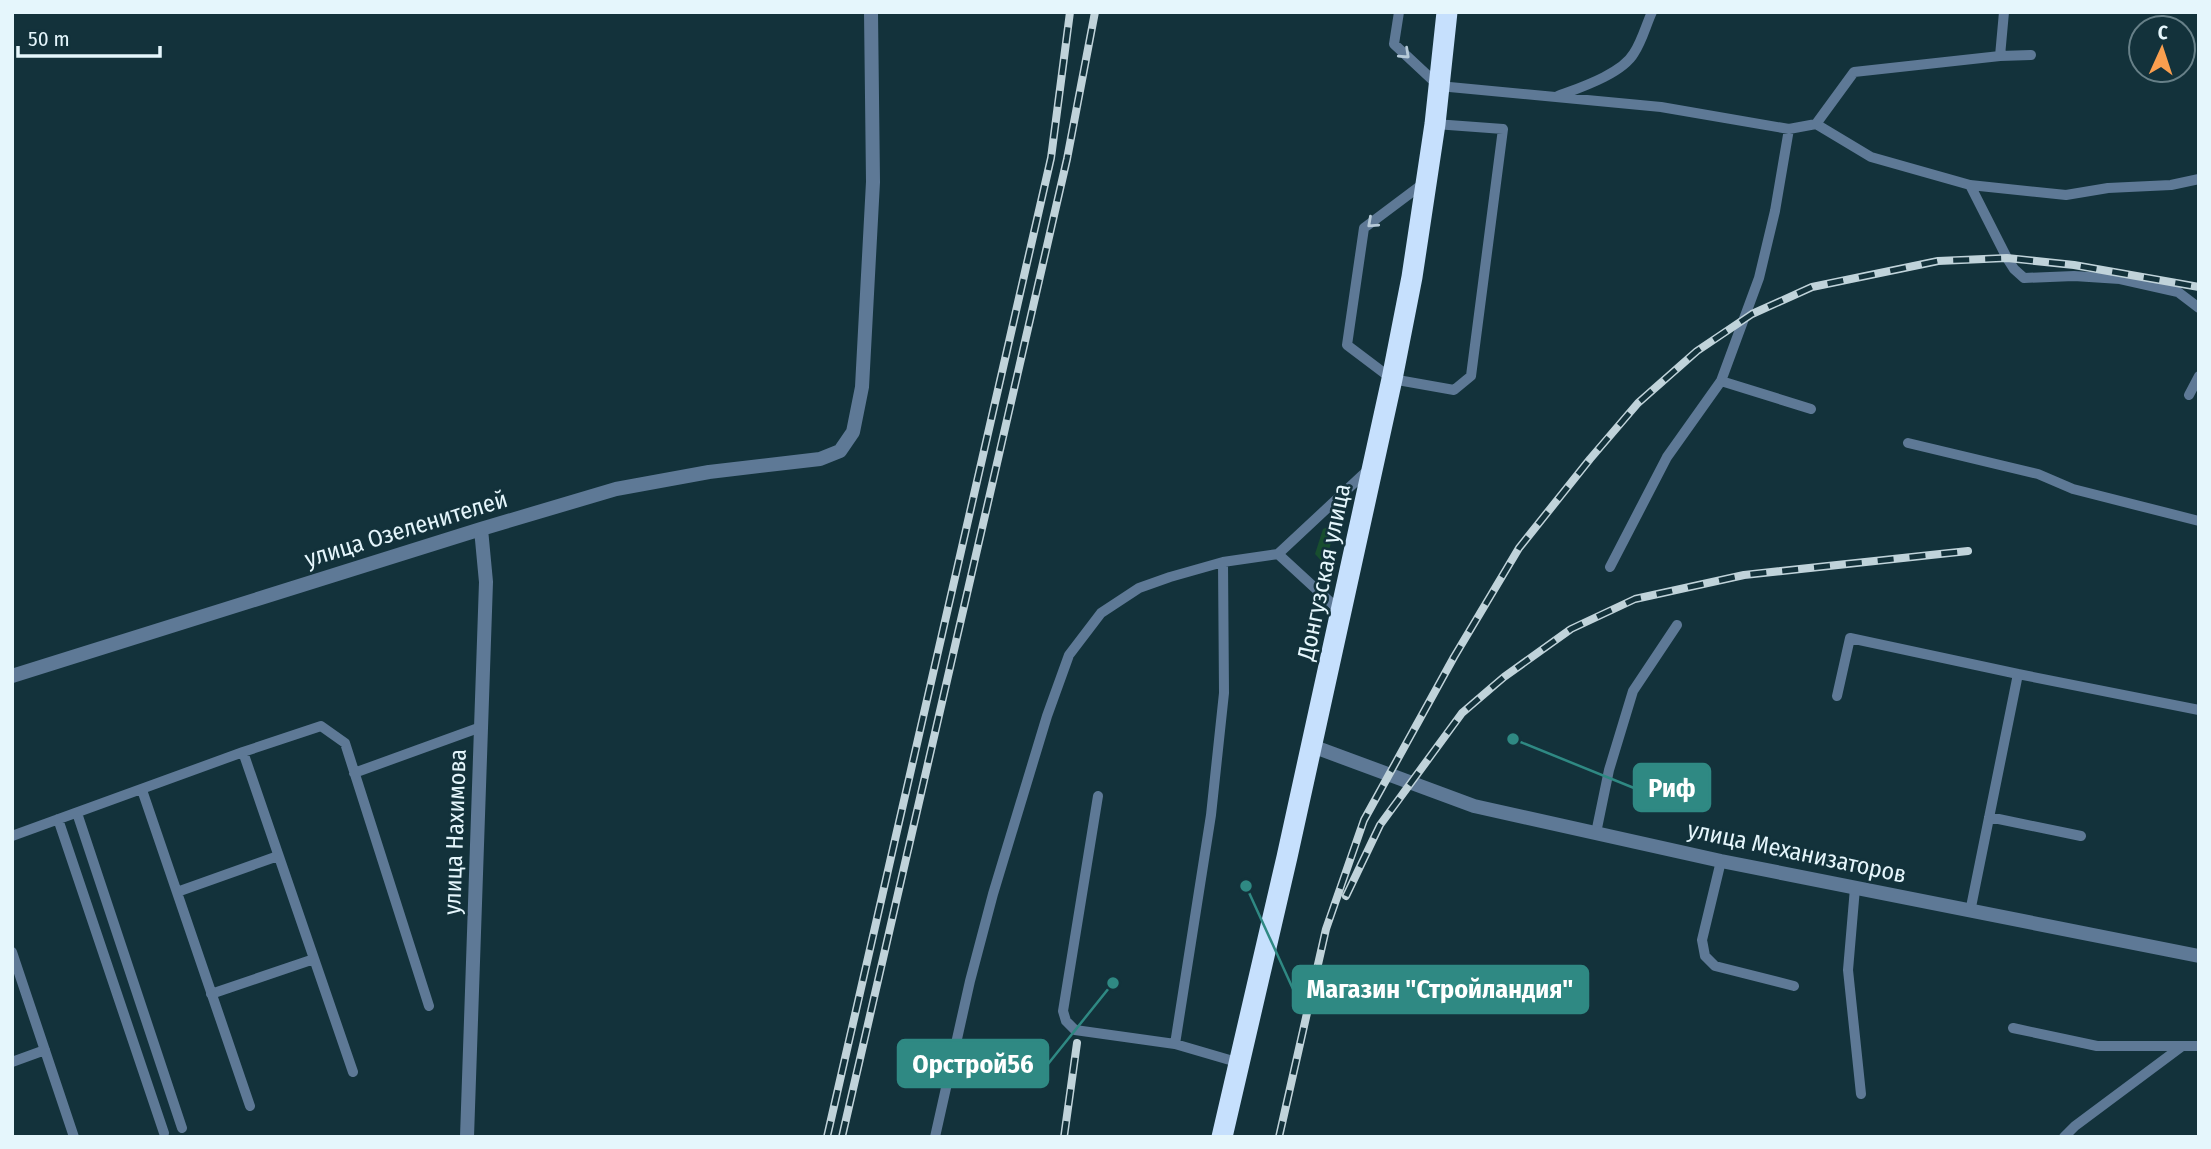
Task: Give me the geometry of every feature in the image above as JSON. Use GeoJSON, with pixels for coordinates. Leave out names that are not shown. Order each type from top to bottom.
{"type":"FeatureCollection","features":[{"type":"Feature","properties":{"kind":"highway","name":"Донгузская улица"},"geometry":{"type":"LineString","coordinates":[[1222,1137],[1312,746],[1392,379],[1412,277],[1447,12]]}},
{"type":"Feature","properties":{"kind":"street","name":"улица Озеленителей"},"geometry":{"type":"LineString","coordinates":[[12,677],[616,489],[709,472],[820,459],[840,451],[853,432],[862,387],[873,181],[871,12]]}},
{"type":"Feature","properties":{"kind":"street","name":"улица Нахимова"},"geometry":{"type":"LineString","coordinates":[[467,1137],[486,582],[481,529]]}},
{"type":"Feature","properties":{"kind":"street","name":"улица Механизаторов"},"geometry":{"type":"LineString","coordinates":[[1312,746],[1474,806],[1970,912],[2199,956]]}},
{"type":"Feature","properties":{"kind":"lane"},"geometry":{"type":"LineString","coordinates":[[1399,12],[1394,44],[1439,86],[1661,107],[1789,129],[1816,124],[1871,157],[1970,185],[2066,195],[2199,179]]}},
{"type":"Feature","properties":{"kind":"lane"},"geometry":{"type":"LineString","coordinates":[[1554,98],[1591,83],[1621,66],[1634,55],[1652,12]]}},
{"type":"Feature","properties":{"kind":"lane"},"geometry":{"type":"LineString","coordinates":[[2000,56],[2004,12]]}},
{"type":"Feature","properties":{"kind":"lane"},"geometry":{"type":"LineString","coordinates":[[1816,124],[1854,72],[2031,55]]}},
{"type":"Feature","properties":{"kind":"lane"},"geometry":{"type":"LineString","coordinates":[[1426,182],[1364,228],[1347,345],[1392,379],[1454,390],[1471,376],[1503,129],[1434,124]]}},
{"type":"Feature","properties":{"kind":"lane"},"geometry":{"type":"LineString","coordinates":[[1610,567],[1667,457],[1721,381],[1759,278],[1775,211],[1789,129]]}},
{"type":"Feature","properties":{"kind":"lane"},"geometry":{"type":"LineString","coordinates":[[1970,185],[2007,258],[2024,278],[2074,276],[2120,279],[2178,292],[2199,308]]}},
{"type":"Feature","properties":{"kind":"lane"},"geometry":{"type":"LineString","coordinates":[[2189,395],[2199,376]]}},
{"type":"Feature","properties":{"kind":"lane"},"geometry":{"type":"LineString","coordinates":[[1721,381],[1811,409]]}},
{"type":"Feature","properties":{"kind":"lane"},"geometry":{"type":"LineString","coordinates":[[1908,443],[2038,474],[2073,489],[2199,521]]}},
{"type":"Feature","properties":{"kind":"lane"},"geometry":{"type":"LineString","coordinates":[[935,1137],[970,981],[993,894],[1047,716],[1069,655],[1101,613],[1139,588],[1223,562],[1278,554],[1374,465]]}},
{"type":"Feature","properties":{"kind":"lane"},"geometry":{"type":"LineString","coordinates":[[1278,554],[1342,612]]}},
{"type":"Feature","properties":{"kind":"lane"},"geometry":{"type":"LineString","coordinates":[[1175,1044],[1211,815],[1222,707],[1223,562]]}},
{"type":"Feature","properties":{"kind":"lane"},"geometry":{"type":"LineString","coordinates":[[1596,833],[1609,770],[1633,691],[1676,625]]}},
{"type":"Feature","properties":{"kind":"lane"},"geometry":{"type":"LineString","coordinates":[[1837,696],[1850,638],[2199,710]]}},
{"type":"Feature","properties":{"kind":"lane"},"geometry":{"type":"LineString","coordinates":[[1970,912],[2018,674]]}},
{"type":"Feature","properties":{"kind":"lane"},"geometry":{"type":"LineString","coordinates":[[12,835],[321,726],[345,743],[429,1006]]}},
{"type":"Feature","properties":{"kind":"lane"},"geometry":{"type":"LineString","coordinates":[[354,772],[481,727]]}},
{"type":"Feature","properties":{"kind":"lane"},"geometry":{"type":"LineString","coordinates":[[243,752],[353,1072]]}},
{"type":"Feature","properties":{"kind":"lane"},"geometry":{"type":"LineString","coordinates":[[142,790],[250,1106]]}},
{"type":"Feature","properties":{"kind":"lane"},"geometry":{"type":"LineString","coordinates":[[1098,796],[1063,1011],[1066,1021],[1076,1030],[1175,1044],[1240,1063]]}},
{"type":"Feature","properties":{"kind":"lane"},"geometry":{"type":"LineString","coordinates":[[77,813],[182,1128]]}},
{"type":"Feature","properties":{"kind":"lane"},"geometry":{"type":"LineString","coordinates":[[1989,817],[2081,836]]}},
{"type":"Feature","properties":{"kind":"lane"},"geometry":{"type":"LineString","coordinates":[[58,820],[164,1133]]}},
{"type":"Feature","properties":{"kind":"lane"},"geometry":{"type":"LineString","coordinates":[[177,892],[278,856]]}},
{"type":"Feature","properties":{"kind":"lane"},"geometry":{"type":"LineString","coordinates":[[1721,860],[1702,940],[1705,956],[1715,966],[1794,986]]}},
{"type":"Feature","properties":{"kind":"lane"},"geometry":{"type":"LineString","coordinates":[[1855,888],[1848,970],[1861,1094]]}},
{"type":"Feature","properties":{"kind":"lane"},"geometry":{"type":"LineString","coordinates":[[12,952],[74,1137]]}},
{"type":"Feature","properties":{"kind":"lane"},"geometry":{"type":"LineString","coordinates":[[211,994],[314,959]]}},
{"type":"Feature","properties":{"kind":"lane"},"geometry":{"type":"LineString","coordinates":[[2013,1028],[2097,1046],[2199,1046]]}},
{"type":"Feature","properties":{"kind":"lane"},"geometry":{"type":"LineString","coordinates":[[2064,1137],[2074,1126],[2181,1046]]}},
{"type":"Feature","properties":{"kind":"lane"},"geometry":{"type":"LineString","coordinates":[[12,1062],[45,1050]]}},
{"type":"Feature","properties":{"kind":"green space"},"geometry":{"type":"Polygon","coordinates":[[[1336,524],[1325,565],[1315,554],[1323,529],[1336,524]]]}},
{"type":"Feature","properties":{"kind":"railway"},"geometry":{"type":"LineString","coordinates":[[827,1137],[1051,158],[1070,12]]}},
{"type":"Feature","properties":{"kind":"railway"},"geometry":{"type":"LineString","coordinates":[[842,1137],[1067,159],[1095,12]]}},
{"type":"Feature","properties":{"kind":"railway"},"geometry":{"type":"LineString","coordinates":[[1279,1137],[1326,929],[1364,820],[1454,657],[1519,548],[1638,403],[1697,351],[1752,314],[1812,287],[1938,261],[2007,258],[2074,265],[2199,287]]}},
{"type":"Feature","properties":{"kind":"railway"},"geometry":{"type":"LineString","coordinates":[[1346,896],[1380,825],[1462,713],[1504,677],[1571,629],[1635,599],[1744,575],[1968,551]]}},
{"type":"Feature","properties":{"kind":"railway"},"geometry":{"type":"LineString","coordinates":[[1064,1137],[1077,1043]]}},
{"type":"Feature","properties":{"kind":"place","name":"Риф"},"geometry":{"type":"Point","coordinates":[1513,739]}},
{"type":"Feature","properties":{"kind":"place","name":"Магазин \"Стройландия\""},"geometry":{"type":"Point","coordinates":[1246,886]}},
{"type":"Feature","properties":{"kind":"place","name":"Орстрой56"},"geometry":{"type":"Point","coordinates":[1113,983]}}]}
